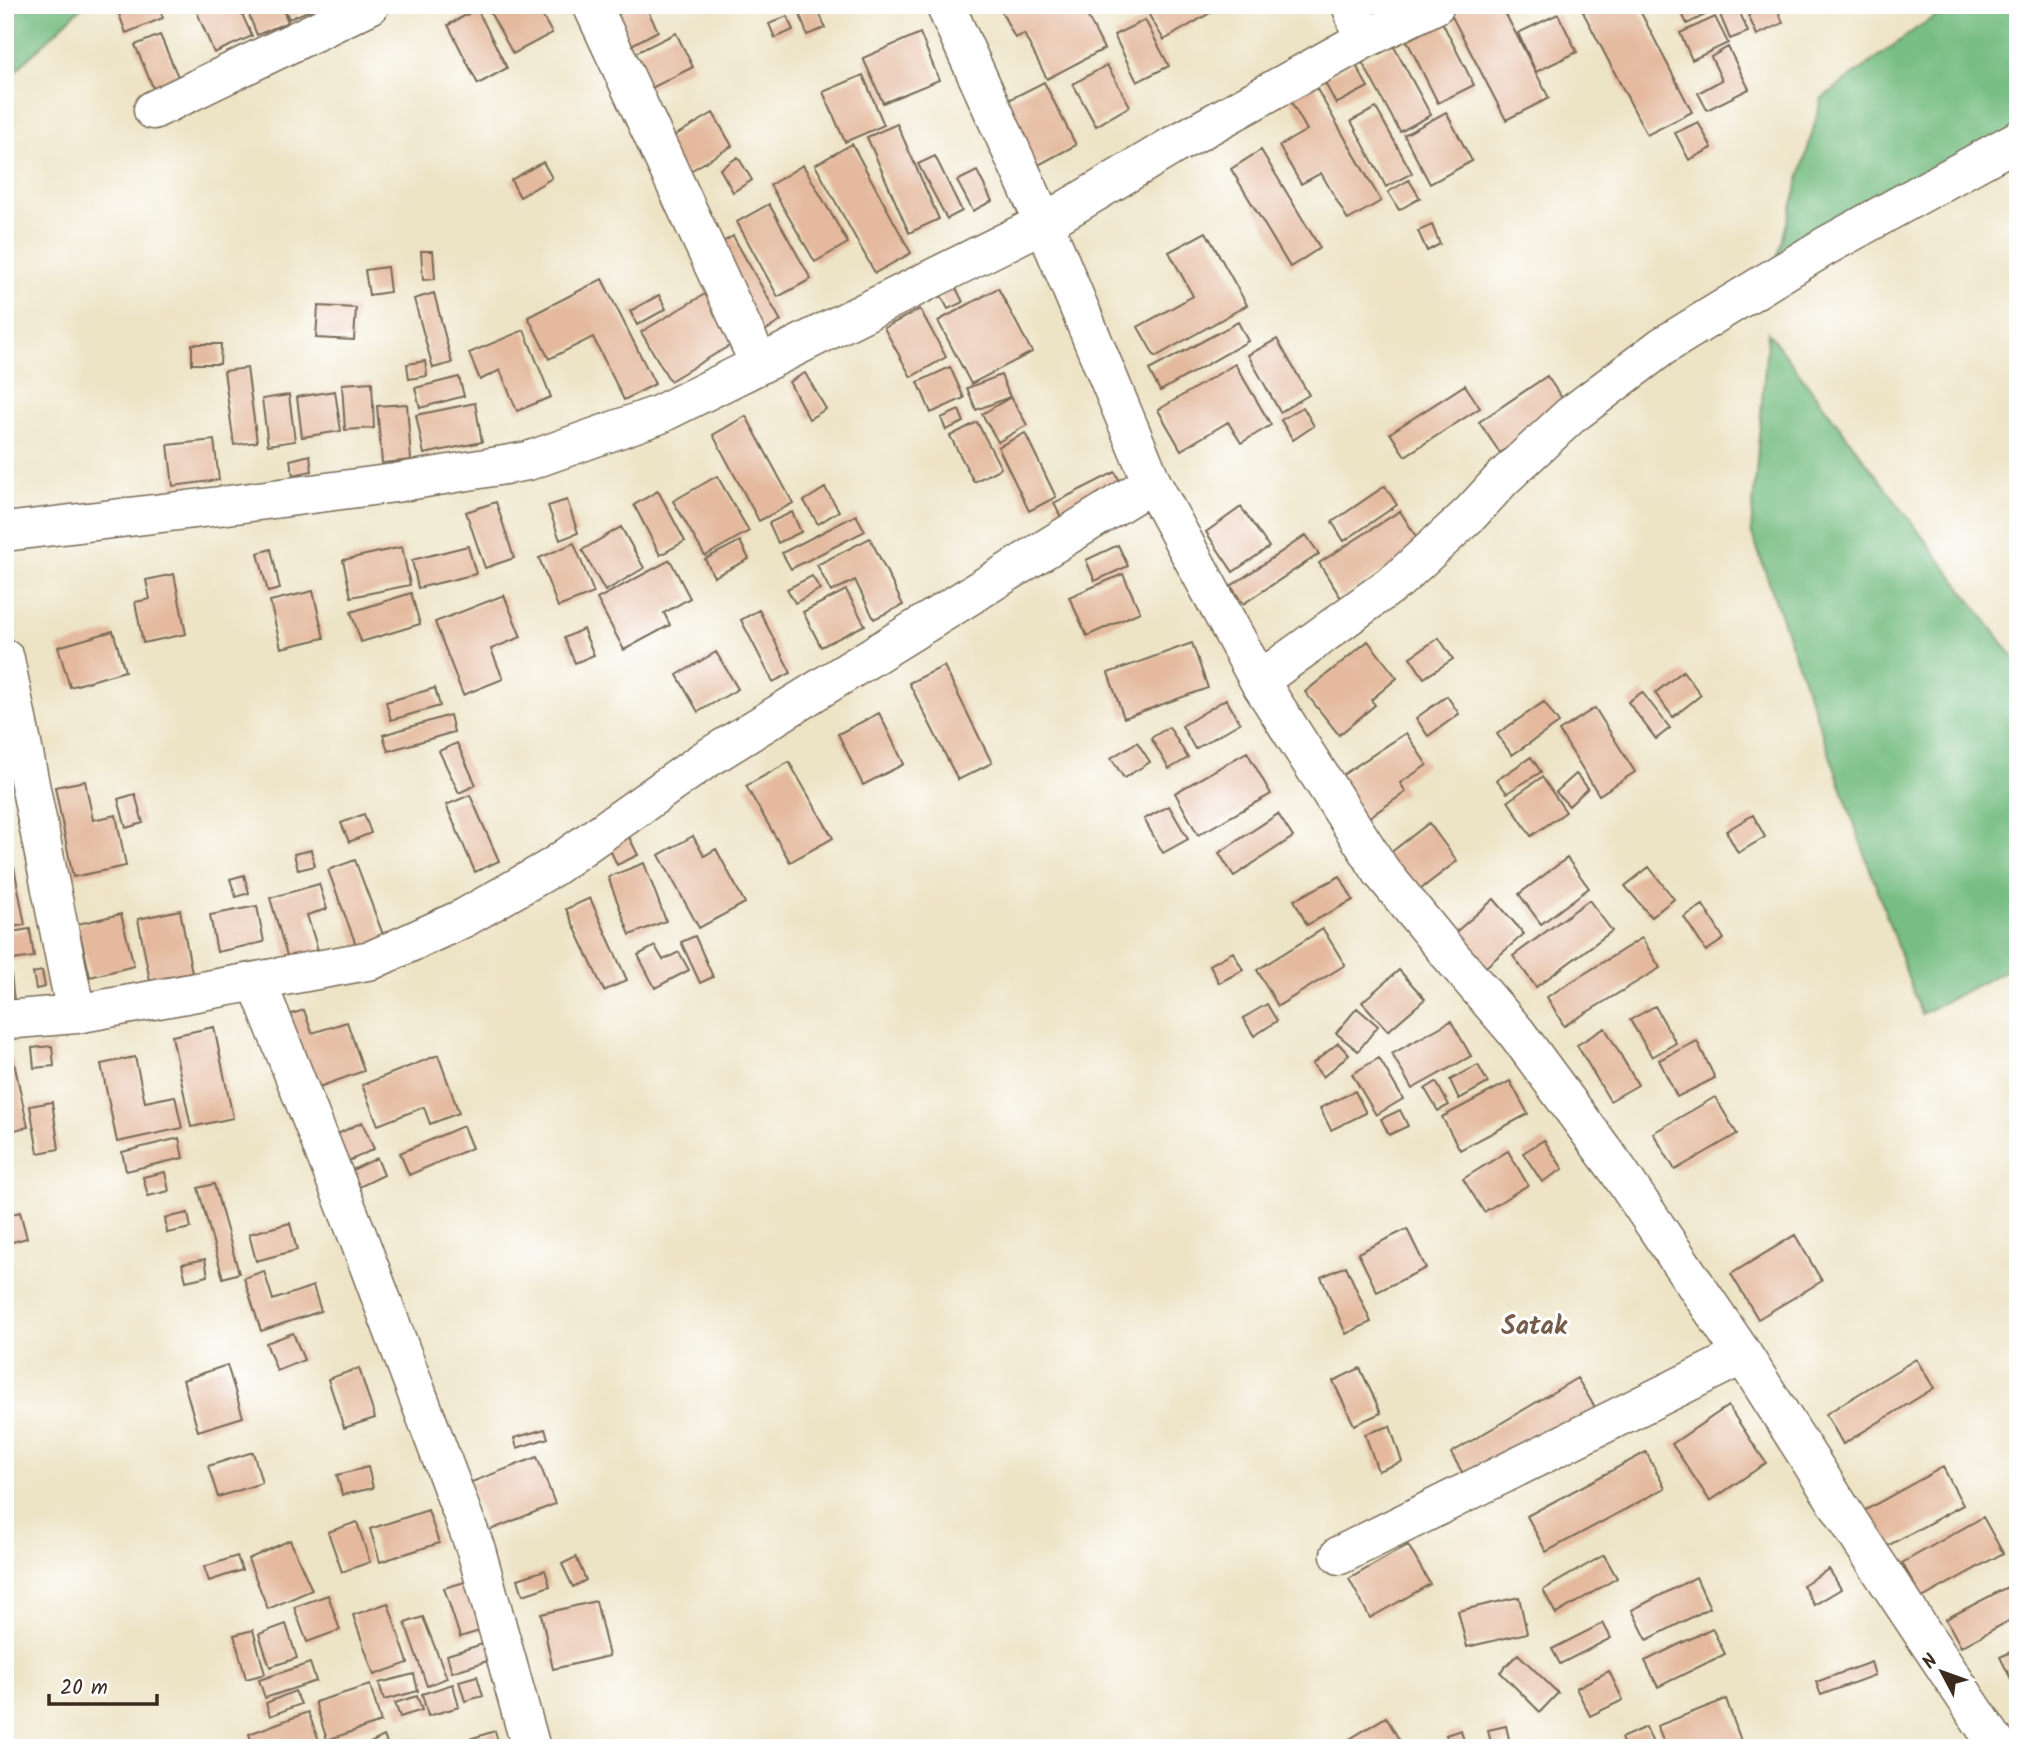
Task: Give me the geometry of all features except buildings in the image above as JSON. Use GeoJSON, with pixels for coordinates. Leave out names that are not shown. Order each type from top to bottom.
{"type":"FeatureCollection","features":[{"type":"Feature","properties":{"kind":"street"},"geometry":{"type":"LineString","coordinates":[[153,110],[370,5]]}},
{"type":"Feature","properties":{"kind":"street"},"geometry":{"type":"LineString","coordinates":[[592,5],[760,363]]}},
{"type":"Feature","properties":{"kind":"street"},"geometry":{"type":"LineString","coordinates":[[945,5],[1044,223],[1152,483],[1259,681],[1381,871],[1516,1032],[1617,1169],[1743,1355],[1862,1542],[1999,1748]]}},
{"type":"Feature","properties":{"kind":"street"},"geometry":{"type":"LineString","coordinates":[[5,532],[395,483],[528,461],[657,415],[1044,223],[1174,145],[1357,23],[1435,5]]}},
{"type":"Feature","properties":{"kind":"street"},"geometry":{"type":"LineString","coordinates":[[1259,681],[1398,580],[1570,416],[1663,345],[1824,247],[2018,140]]}},
{"type":"Feature","properties":{"kind":"street"},"geometry":{"type":"LineString","coordinates":[[5,1020],[76,1014],[372,960],[464,918],[553,867],[703,761],[1152,483]]}},
{"type":"Feature","properties":{"kind":"street"},"geometry":{"type":"LineString","coordinates":[[5,659],[76,1014]]}},
{"type":"Feature","properties":{"kind":"street"},"geometry":{"type":"LineString","coordinates":[[257,982],[355,1229],[476,1550],[531,1748]]}},
{"type":"Feature","properties":{"kind":"street"},"geometry":{"type":"LineString","coordinates":[[1340,1555],[1743,1355]]}},
{"type":"Feature","properties":{"kind":"green space"},"geometry":{"type":"Polygon","coordinates":[[[5,5],[84,5],[5,81],[5,5]]]}},
{"type":"Feature","properties":{"kind":"green space"},"geometry":{"type":"Polygon","coordinates":[[[1954,5],[2018,5],[2018,148],[1774,269],[1822,98],[1917,28],[1954,5]]]}},
{"type":"Feature","properties":{"kind":"green space"},"geometry":{"type":"Polygon","coordinates":[[[1768,332],[2018,663],[2018,964],[1921,1014],[1751,531],[1768,332]]]}},
{"type":"Feature","properties":{"kind":"district","name":"Satak"},"geometry":{"type":"Point","coordinates":[1534,1327]}}]}
